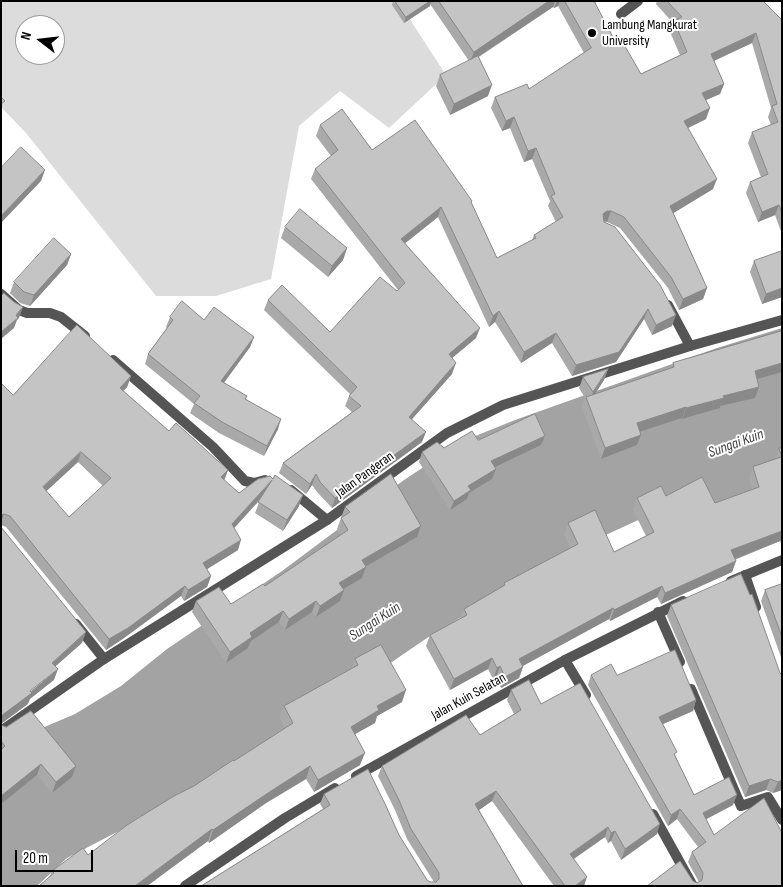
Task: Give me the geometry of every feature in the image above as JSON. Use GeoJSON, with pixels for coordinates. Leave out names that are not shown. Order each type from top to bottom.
{"type":"FeatureCollection","features":[{"type":"Feature","properties":{"kind":"street"},"geometry":{"type":"LineString","coordinates":[[621,14],[638,1]]}},
{"type":"Feature","properties":{"kind":"street"},"geometry":{"type":"LineString","coordinates":[[662,292],[690,346]]}},
{"type":"Feature","properties":{"kind":"street"},"geometry":{"type":"LineString","coordinates":[[1,294],[19,310],[27,313],[50,313],[61,317],[213,446],[245,481],[254,483],[271,478],[282,483],[327,520]]}},
{"type":"Feature","properties":{"kind":"street","name":"Jalan Pangeran"},"geometry":{"type":"LineString","coordinates":[[3,726],[104,659],[327,520],[447,433],[503,405],[690,346],[782,320]]}},
{"type":"Feature","properties":{"kind":"street"},"geometry":{"type":"LineString","coordinates":[[720,585],[782,560]]}},
{"type":"Feature","properties":{"kind":"street"},"geometry":{"type":"LineString","coordinates":[[745,575],[760,620]]}},
{"type":"Feature","properties":{"kind":"street","name":"Jalan Kuin Selatan"},"geometry":{"type":"LineString","coordinates":[[185,886],[285,818],[346,782],[369,774],[565,660],[696,594]]}},
{"type":"Feature","properties":{"kind":"street"},"geometry":{"type":"LineString","coordinates":[[658,612],[741,806],[768,797],[782,820]]}},
{"type":"Feature","properties":{"kind":"street"},"geometry":{"type":"LineString","coordinates":[[68,614],[104,659]]}},
{"type":"Feature","properties":{"kind":"street"},"geometry":{"type":"LineString","coordinates":[[565,660],[590,703]]}},
{"type":"Feature","properties":{"kind":"street"},"geometry":{"type":"LineString","coordinates":[[647,803],[693,886]]}},
{"type":"Feature","properties":{"kind":"shaded area"},"geometry":{"type":"Polygon","coordinates":[[[1,1],[398,1],[446,75],[389,128],[340,91],[299,126],[271,279],[216,296],[156,296],[26,133],[1,107],[1,1]]]}},
{"type":"Feature","properties":{"kind":"water","name":"Sungai Kuin"},"geometry":{"type":"Polygon","coordinates":[[[782,328],[782,540],[711,570],[647,516],[558,557],[424,640],[335,701],[146,817],[67,858],[37,886],[1,886],[1,755],[35,731],[75,714],[121,686],[167,649],[282,571],[404,480],[463,441],[515,420],[717,348],[782,328]]]}},
{"type":"Feature","properties":{"kind":"building"},"geometry":{"type":"Polygon","coordinates":[[[395,1],[430,1],[406,17],[395,1]]]}},
{"type":"Feature","properties":{"kind":"building"},"geometry":{"type":"Polygon","coordinates":[[[439,1],[549,1],[474,52],[439,1]]]}},
{"type":"Feature","properties":{"kind":"building"},"geometry":{"type":"Polygon","coordinates":[[[565,1],[594,1],[614,39],[619,36],[641,74],[687,52],[674,21],[682,17],[667,1],[763,1],[782,20],[782,213],[779,205],[762,212],[750,182],[768,174],[752,132],[778,122],[772,106],[777,104],[756,33],[711,54],[724,84],[702,93],[710,108],[684,121],[717,179],[670,206],[707,288],[683,299],[671,277],[624,217],[611,211],[603,214],[604,222],[615,227],[660,285],[676,315],[656,325],[648,309],[619,352],[576,365],[556,333],[524,352],[499,311],[493,316],[441,207],[401,239],[480,328],[449,354],[456,363],[409,417],[426,432],[335,498],[320,482],[316,474],[310,484],[283,463],[361,406],[349,396],[357,387],[268,300],[282,285],[330,332],[380,277],[397,291],[405,283],[315,169],[338,150],[320,125],[342,109],[372,150],[415,120],[472,201],[497,258],[536,238],[534,235],[563,217],[551,196],[555,194],[536,148],[528,151],[514,117],[506,121],[495,97],[527,84],[529,89],[591,48],[565,1]]]}},
{"type":"Feature","properties":{"kind":"building"},"geometry":{"type":"Polygon","coordinates":[[[478,56],[492,85],[454,104],[440,75],[478,56]]]}},
{"type":"Feature","properties":{"kind":"building"},"geometry":{"type":"Polygon","coordinates":[[[21,147],[45,170],[1,216],[1,168],[21,147]]]}},
{"type":"Feature","properties":{"kind":"building"},"geometry":{"type":"Polygon","coordinates":[[[300,209],[347,248],[332,266],[285,227],[300,209]]]}},
{"type":"Feature","properties":{"kind":"building"},"geometry":{"type":"Polygon","coordinates":[[[54,238],[71,254],[34,295],[24,292],[14,282],[54,238]]]}},
{"type":"Feature","properties":{"kind":"building"},"geometry":{"type":"Polygon","coordinates":[[[782,251],[782,288],[766,294],[754,261],[782,251]]]}},
{"type":"Feature","properties":{"kind":"building"},"geometry":{"type":"Polygon","coordinates":[[[4,293],[23,307],[16,315],[18,318],[1,332],[1,296],[4,293]]]}},
{"type":"Feature","properties":{"kind":"building"},"geometry":{"type":"Polygon","coordinates":[[[182,301],[204,320],[214,307],[254,337],[221,381],[247,396],[245,399],[281,419],[267,446],[222,422],[194,403],[200,396],[148,354],[173,320],[170,317],[182,301]]]}},
{"type":"Feature","properties":{"kind":"building"},"geometry":{"type":"Polygon","coordinates":[[[77,325],[131,376],[120,388],[169,431],[176,423],[228,470],[221,477],[239,493],[258,479],[270,476],[273,479],[275,475],[303,495],[287,520],[258,502],[272,480],[232,524],[241,540],[203,563],[211,576],[188,590],[185,586],[128,628],[109,639],[10,516],[1,515],[1,383],[13,395],[77,325]],[[81,452],[43,487],[69,517],[111,478],[81,452]]]}},
{"type":"Feature","properties":{"kind":"building"},"geometry":{"type":"Polygon","coordinates":[[[782,331],[782,363],[755,371],[759,387],[723,396],[724,398],[686,407],[637,423],[641,435],[605,448],[586,397],[674,367],[673,363],[782,331]]]}},
{"type":"Feature","properties":{"kind":"building"},"geometry":{"type":"Polygon","coordinates":[[[608,369],[593,392],[583,377],[608,369]]]}},
{"type":"Feature","properties":{"kind":"building"},"geometry":{"type":"Polygon","coordinates":[[[535,414],[545,436],[491,461],[496,469],[468,486],[471,490],[454,501],[422,452],[437,442],[444,448],[472,431],[478,440],[535,414]]]}},
{"type":"Feature","properties":{"kind":"building"},"geometry":{"type":"Polygon","coordinates":[[[782,457],[782,531],[731,550],[736,561],[665,593],[662,586],[614,610],[613,608],[519,659],[523,667],[505,677],[500,666],[497,668],[492,658],[454,679],[430,635],[467,615],[464,609],[505,585],[504,583],[578,544],[568,523],[595,510],[614,552],[654,532],[637,498],[661,486],[666,496],[702,477],[715,503],[759,487],[753,467],[782,457]]]}},
{"type":"Feature","properties":{"kind":"building"},"geometry":{"type":"Polygon","coordinates":[[[391,474],[421,526],[362,560],[366,567],[339,583],[344,590],[320,606],[316,601],[289,619],[283,611],[250,633],[252,637],[230,652],[196,601],[219,587],[231,604],[263,584],[265,586],[348,530],[341,518],[350,512],[345,507],[391,474]]]}},
{"type":"Feature","properties":{"kind":"building"},"geometry":{"type":"Polygon","coordinates":[[[1,527],[86,632],[52,663],[58,669],[30,691],[32,693],[1,716],[1,527]]]}},
{"type":"Feature","properties":{"kind":"building"},"geometry":{"type":"Polygon","coordinates":[[[741,574],[750,595],[752,594],[782,675],[782,780],[778,782],[770,779],[749,786],[671,605],[741,574]]]}},
{"type":"Feature","properties":{"kind":"building"},"geometry":{"type":"Polygon","coordinates":[[[782,584],[782,637],[765,590],[782,584]]]}},
{"type":"Feature","properties":{"kind":"building"},"geometry":{"type":"Polygon","coordinates":[[[381,645],[406,690],[377,706],[379,710],[351,727],[365,753],[318,780],[310,766],[212,829],[135,886],[39,886],[54,873],[52,871],[83,848],[88,855],[127,825],[194,786],[293,723],[284,706],[358,665],[355,659],[381,645]]]}},
{"type":"Feature","properties":{"kind":"building"},"geometry":{"type":"Polygon","coordinates":[[[675,650],[696,700],[659,717],[677,752],[674,754],[694,795],[729,777],[737,795],[703,813],[714,835],[764,798],[782,833],[782,886],[647,886],[680,861],[693,881],[697,883],[702,880],[703,873],[692,852],[706,842],[680,809],[671,815],[591,675],[611,664],[617,675],[675,650]]]}},
{"type":"Feature","properties":{"kind":"building"},"geometry":{"type":"Polygon","coordinates":[[[529,680],[541,704],[580,683],[660,824],[625,849],[615,831],[611,833],[608,827],[570,854],[587,877],[575,886],[565,886],[496,791],[475,804],[523,886],[201,886],[330,805],[324,794],[368,769],[399,835],[427,880],[436,882],[439,879],[439,873],[411,829],[382,766],[466,715],[480,735],[521,710],[511,690],[529,680]]]}},
{"type":"Feature","properties":{"kind":"building"},"geometry":{"type":"Polygon","coordinates":[[[31,711],[76,766],[56,782],[41,764],[1,796],[1,750],[5,746],[1,741],[1,725],[6,727],[31,711]]]}},
{"type":"Feature","properties":{"kind":"place","name":"Lambung Mangkurat University"},"geometry":{"type":"Point","coordinates":[592,33]}}]}
